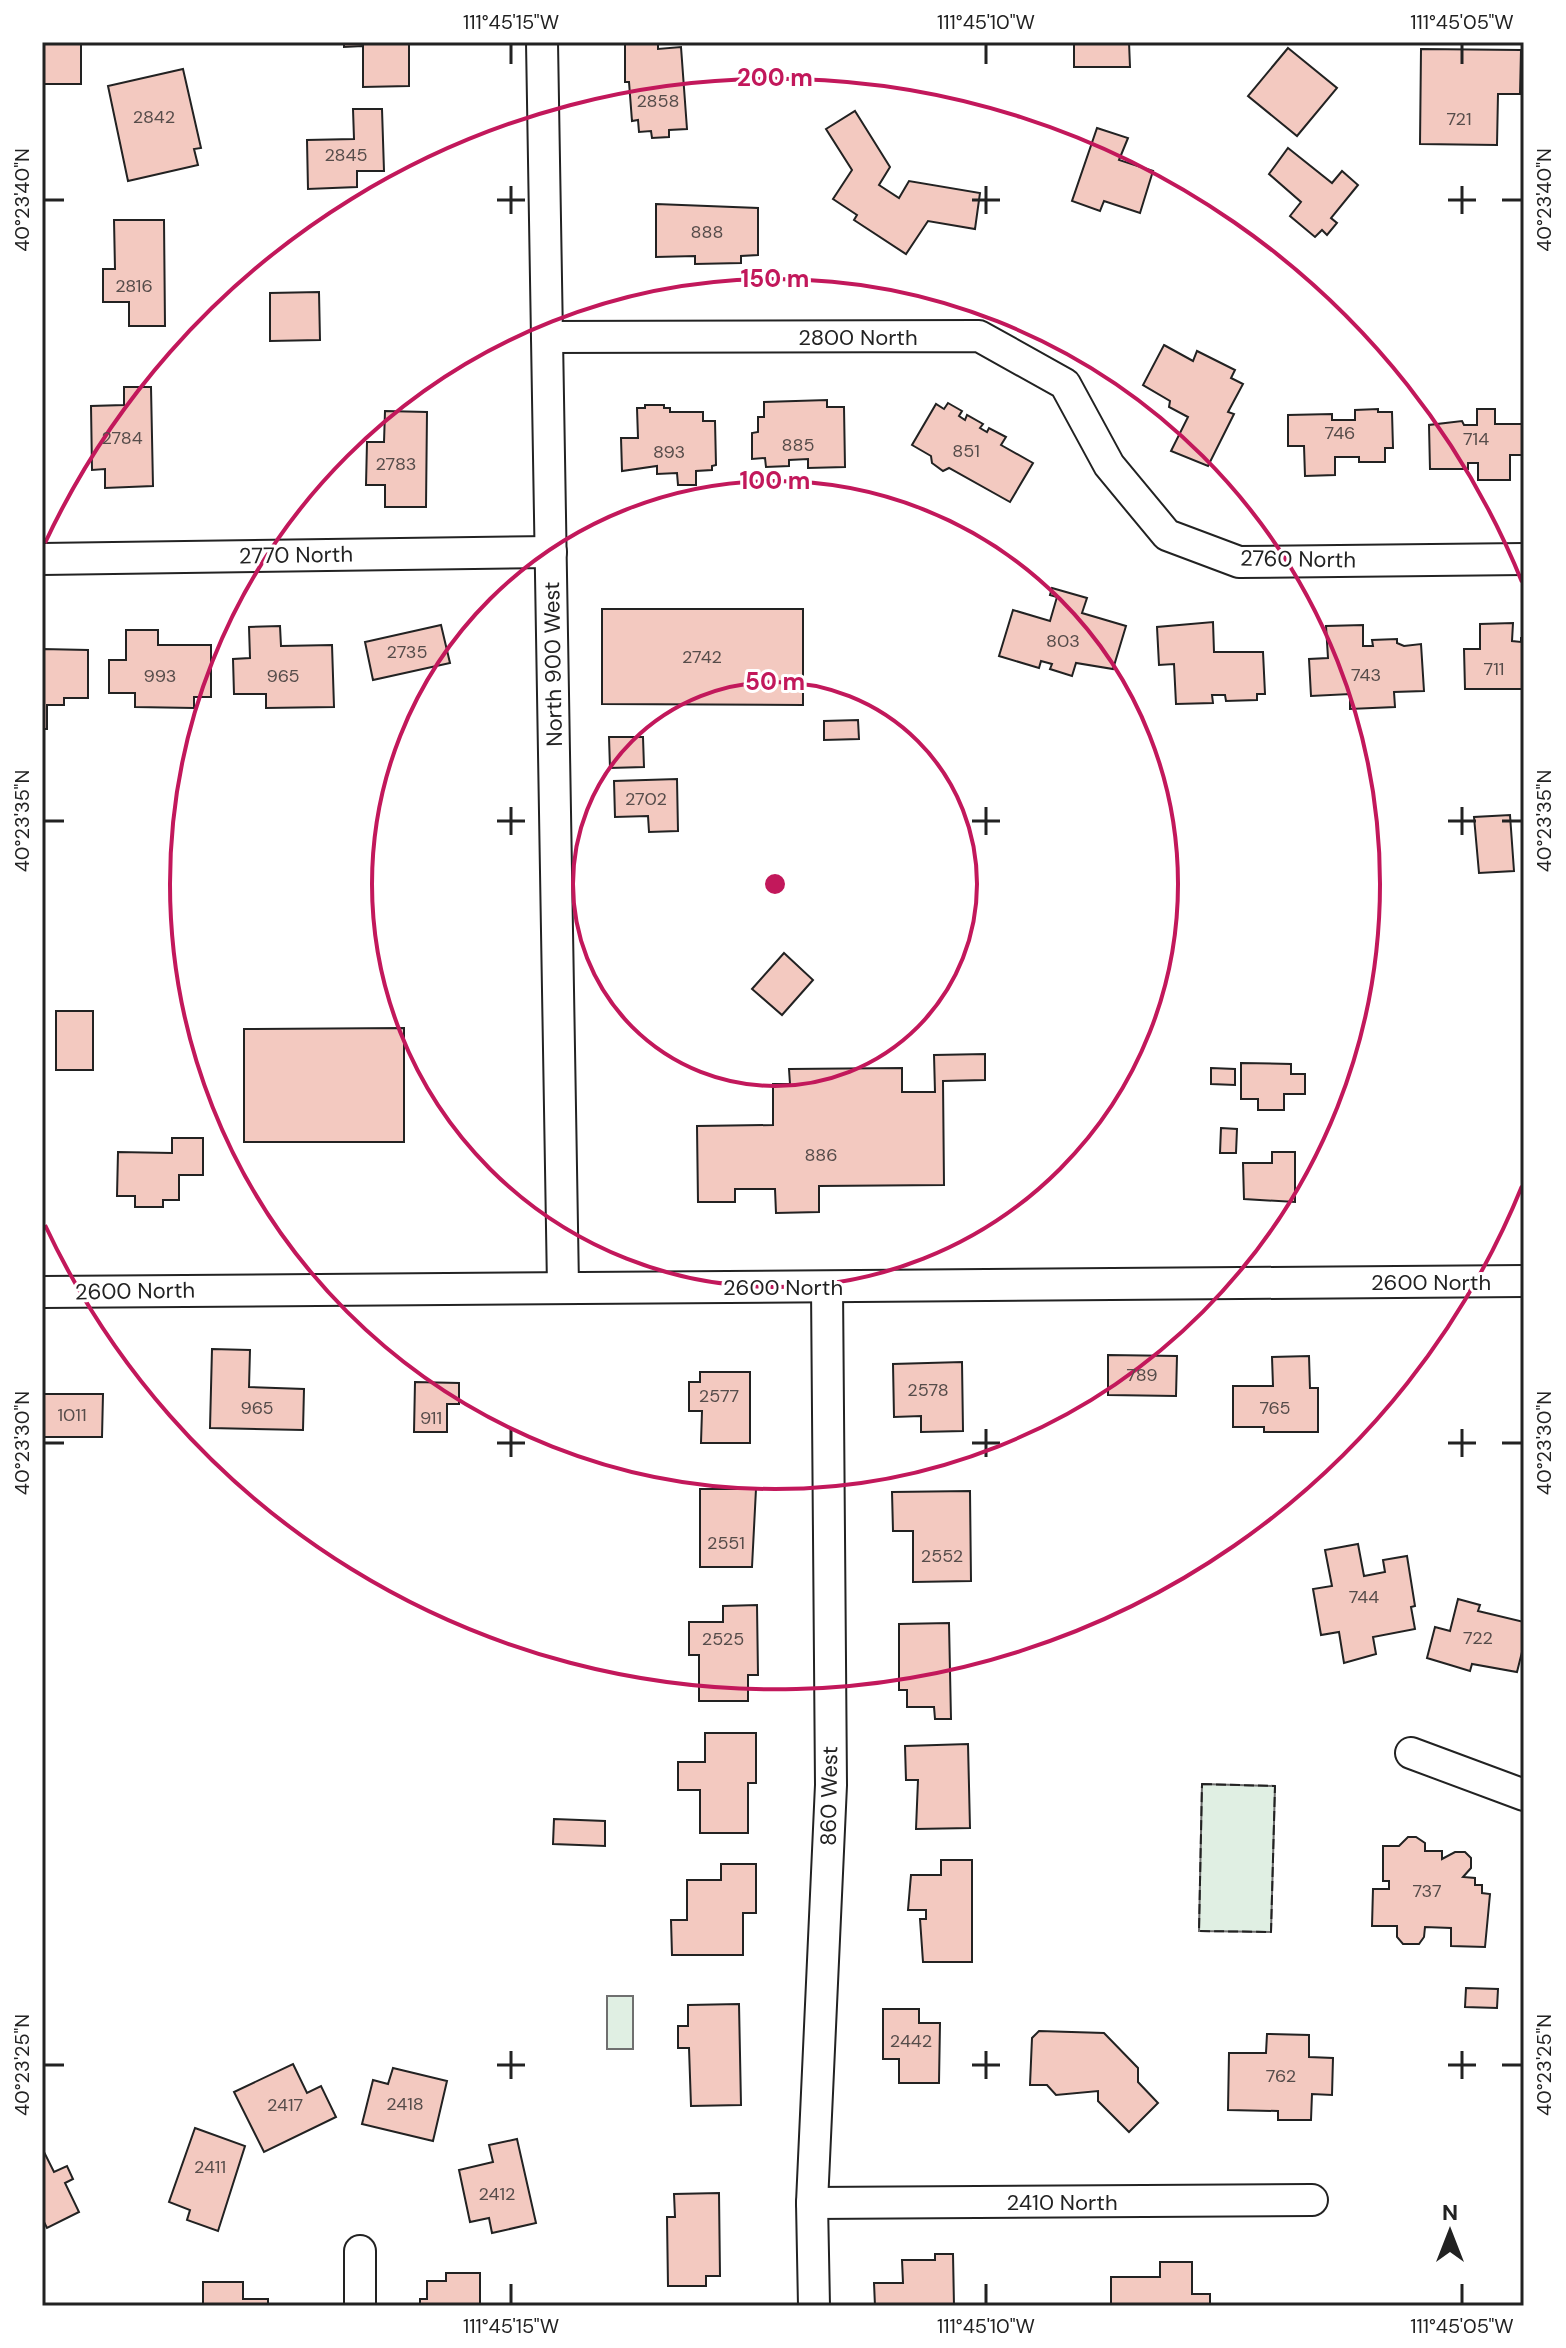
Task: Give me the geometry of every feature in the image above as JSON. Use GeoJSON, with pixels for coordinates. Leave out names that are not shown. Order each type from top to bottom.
{"type":"FeatureCollection","features":[{"type":"Feature","properties":{"kind":"street","name":"North 900 West"},"geometry":{"type":"LineString","coordinates":[[542,42],[563,1286]]}},
{"type":"Feature","properties":{"kind":"street","name":"2800 North"},"geometry":{"type":"LineString","coordinates":[[547,337],[979,336],[1065,384],[1109,465]]}},
{"type":"Feature","properties":{"kind":"street","name":"2760 North"},"geometry":{"type":"LineString","coordinates":[[1109,465],[1167,535],[1239,562],[1524,559]]}},
{"type":"Feature","properties":{"kind":"street","name":"2770 North"},"geometry":{"type":"LineString","coordinates":[[42,559],[551,552]]}},
{"type":"Feature","properties":{"kind":"street","name":"2600 North"},"geometry":{"type":"LineString","coordinates":[[42,1292],[1524,1281]]}},
{"type":"Feature","properties":{"kind":"street","name":"860 West"},"geometry":{"type":"LineString","coordinates":[[814,2306],[812,2203],[831,1785],[827,1287]]}},
{"type":"Feature","properties":{"kind":"street"},"geometry":{"type":"LineString","coordinates":[[1411,1753],[1524,1795]]}},
{"type":"Feature","properties":{"kind":"street","name":"2410 North"},"geometry":{"type":"LineString","coordinates":[[812,2203],[1312,2200]]}},
{"type":"Feature","properties":{"kind":"street"},"geometry":{"type":"LineString","coordinates":[[360,2251],[360,2306]]}},
{"type":"Feature","properties":{"kind":"green space"},"geometry":{"type":"Polygon","coordinates":[[[1202,1784],[1275,1786],[1271,1932],[1199,1931],[1202,1784]]]}},
{"type":"Feature","properties":{"kind":"green space"},"geometry":{"type":"Polygon","coordinates":[[[607,1996],[633,1996],[633,2049],[607,2049],[607,1996]]]}},
{"type":"Feature","properties":{"kind":"building"},"geometry":{"type":"Polygon","coordinates":[[[42,42],[81,42],[81,84],[42,84],[42,42]]]}},
{"type":"Feature","properties":{"kind":"building"},"geometry":{"type":"Polygon","coordinates":[[[344,42],[409,42],[409,86],[363,87],[363,46],[344,47],[344,42]]]}},
{"type":"Feature","properties":{"kind":"building"},"geometry":{"type":"Polygon","coordinates":[[[625,42],[658,42],[658,49],[681,47],[687,129],[669,130],[669,137],[652,138],[651,131],[639,132],[638,120],[632,121],[629,82],[625,82],[625,42]]]}},
{"type":"Feature","properties":{"kind":"building"},"geometry":{"type":"Polygon","coordinates":[[[1074,42],[1129,42],[1130,67],[1074,67],[1074,42]]]}},
{"type":"Feature","properties":{"kind":"building"},"geometry":{"type":"Polygon","coordinates":[[[1288,48],[1337,88],[1297,136],[1248,96],[1288,48]]]}},
{"type":"Feature","properties":{"kind":"building"},"geometry":{"type":"Polygon","coordinates":[[[1421,49],[1521,50],[1520,94],[1498,94],[1497,145],[1420,144],[1421,49]]]}},
{"type":"Feature","properties":{"kind":"building"},"geometry":{"type":"Polygon","coordinates":[[[183,69],[201,148],[194,149],[198,165],[128,181],[108,86],[183,69]]]}},
{"type":"Feature","properties":{"kind":"building"},"geometry":{"type":"Polygon","coordinates":[[[353,109],[382,109],[384,171],[357,171],[357,187],[308,189],[307,140],[354,139],[353,109]]]}},
{"type":"Feature","properties":{"kind":"building"},"geometry":{"type":"Polygon","coordinates":[[[855,111],[890,167],[879,185],[899,198],[909,181],[980,193],[975,229],[928,221],[906,254],[854,220],[857,215],[833,199],[852,170],[826,129],[855,111]]]}},
{"type":"Feature","properties":{"kind":"building"},"geometry":{"type":"Polygon","coordinates":[[[1097,128],[1128,138],[1119,160],[1153,171],[1140,213],[1104,201],[1100,211],[1072,201],[1097,128]]]}},
{"type":"Feature","properties":{"kind":"building"},"geometry":{"type":"Polygon","coordinates":[[[1288,148],[1332,183],[1342,171],[1358,185],[1331,218],[1337,223],[1327,235],[1322,230],[1315,237],[1290,216],[1301,202],[1269,174],[1288,148]]]}},
{"type":"Feature","properties":{"kind":"building"},"geometry":{"type":"Polygon","coordinates":[[[656,204],[758,208],[758,255],[741,256],[741,263],[695,264],[695,256],[656,257],[656,204]]]}},
{"type":"Feature","properties":{"kind":"building"},"geometry":{"type":"Polygon","coordinates":[[[114,220],[164,220],[165,326],[129,326],[129,302],[103,302],[103,269],[115,269],[114,220]]]}},
{"type":"Feature","properties":{"kind":"building"},"geometry":{"type":"Polygon","coordinates":[[[319,292],[320,340],[270,341],[270,293],[319,292]]]}},
{"type":"Feature","properties":{"kind":"building"},"geometry":{"type":"Polygon","coordinates":[[[1164,345],[1193,361],[1197,351],[1235,370],[1231,378],[1243,384],[1228,412],[1234,414],[1208,466],[1171,451],[1188,417],[1169,407],[1170,401],[1143,385],[1164,345]]]}},
{"type":"Feature","properties":{"kind":"building"},"geometry":{"type":"Polygon","coordinates":[[[124,387],[151,387],[153,486],[105,488],[105,469],[92,470],[91,406],[124,405],[124,387]]]}},
{"type":"Feature","properties":{"kind":"building"},"geometry":{"type":"Polygon","coordinates":[[[827,400],[827,407],[844,407],[845,467],[808,468],[808,459],[789,460],[789,466],[766,467],[765,458],[752,459],[752,433],[758,432],[758,417],[764,417],[764,402],[827,400]]]}},
{"type":"Feature","properties":{"kind":"building"},"geometry":{"type":"Polygon","coordinates":[[[948,403],[962,411],[959,416],[965,420],[967,415],[983,424],[980,428],[987,432],[989,428],[1006,437],[1001,445],[1033,463],[1010,502],[949,468],[943,471],[932,463],[931,456],[912,445],[936,404],[944,409],[948,403]]]}},
{"type":"Feature","properties":{"kind":"building"},"geometry":{"type":"Polygon","coordinates":[[[645,405],[664,405],[664,408],[670,408],[670,412],[703,412],[703,421],[715,421],[716,465],[712,466],[712,470],[696,471],[696,485],[678,485],[677,473],[657,474],[657,466],[622,471],[621,438],[638,438],[637,408],[645,408],[645,405]]]}},
{"type":"Feature","properties":{"kind":"building"},"geometry":{"type":"Polygon","coordinates":[[[1378,409],[1378,412],[1392,412],[1393,448],[1385,448],[1385,462],[1359,462],[1359,457],[1335,457],[1335,475],[1305,476],[1304,446],[1288,446],[1288,415],[1332,414],[1332,420],[1355,420],[1355,410],[1378,409]]]}},
{"type":"Feature","properties":{"kind":"building"},"geometry":{"type":"Polygon","coordinates":[[[1477,409],[1495,409],[1495,424],[1524,424],[1524,455],[1510,455],[1510,480],[1478,480],[1478,463],[1468,463],[1468,469],[1430,469],[1429,425],[1462,421],[1464,425],[1477,425],[1477,409]]]}},
{"type":"Feature","properties":{"kind":"building"},"geometry":{"type":"Polygon","coordinates":[[[385,411],[427,412],[426,507],[385,507],[385,485],[366,485],[367,442],[384,442],[385,411]]]}},
{"type":"Feature","properties":{"kind":"building"},"geometry":{"type":"Polygon","coordinates":[[[1052,588],[1087,598],[1082,613],[1126,626],[1113,669],[1076,663],[1072,676],[1050,669],[1052,664],[1041,661],[1039,668],[999,656],[1013,610],[1050,621],[1057,597],[1050,595],[1052,588]]]}},
{"type":"Feature","properties":{"kind":"building"},"geometry":{"type":"Polygon","coordinates":[[[602,609],[803,609],[803,705],[602,704],[602,609]]]}},
{"type":"Feature","properties":{"kind":"building"},"geometry":{"type":"Polygon","coordinates":[[[1213,622],[1214,652],[1263,652],[1265,694],[1257,694],[1257,700],[1226,701],[1225,695],[1212,695],[1213,703],[1176,704],[1174,664],[1159,665],[1157,627],[1213,622]]]}},
{"type":"Feature","properties":{"kind":"building"},"geometry":{"type":"Polygon","coordinates":[[[1513,623],[1512,641],[1521,642],[1524,638],[1524,689],[1465,689],[1464,649],[1480,649],[1480,624],[1513,623]]]}},
{"type":"Feature","properties":{"kind":"building"},"geometry":{"type":"Polygon","coordinates":[[[441,625],[450,663],[373,680],[365,642],[441,625]]]}},
{"type":"Feature","properties":{"kind":"building"},"geometry":{"type":"Polygon","coordinates":[[[1363,625],[1363,646],[1373,646],[1372,640],[1397,639],[1397,643],[1404,646],[1421,644],[1424,691],[1394,692],[1395,707],[1350,709],[1350,694],[1311,696],[1309,659],[1328,658],[1326,626],[1363,625]]]}},
{"type":"Feature","properties":{"kind":"building"},"geometry":{"type":"Polygon","coordinates":[[[280,626],[281,646],[332,645],[334,707],[266,708],[266,694],[234,694],[233,659],[250,658],[249,627],[280,626]]]}},
{"type":"Feature","properties":{"kind":"building"},"geometry":{"type":"Polygon","coordinates":[[[126,630],[158,630],[158,645],[211,645],[211,697],[194,697],[194,708],[135,707],[135,693],[109,693],[109,660],[126,660],[126,630]]]}},
{"type":"Feature","properties":{"kind":"building"},"geometry":{"type":"Polygon","coordinates":[[[42,649],[88,650],[88,698],[64,698],[64,705],[47,705],[47,729],[42,729],[42,649]]]}},
{"type":"Feature","properties":{"kind":"building"},"geometry":{"type":"Polygon","coordinates":[[[858,720],[859,739],[824,740],[824,721],[858,720]]]}},
{"type":"Feature","properties":{"kind":"building"},"geometry":{"type":"Polygon","coordinates":[[[609,737],[643,737],[644,767],[610,768],[609,737]]]}},
{"type":"Feature","properties":{"kind":"building"},"geometry":{"type":"Polygon","coordinates":[[[677,779],[678,831],[649,832],[648,816],[615,817],[614,781],[677,779]]]}},
{"type":"Feature","properties":{"kind":"building"},"geometry":{"type":"Polygon","coordinates":[[[1510,815],[1514,871],[1479,873],[1474,817],[1510,815]]]}},
{"type":"Feature","properties":{"kind":"building"},"geometry":{"type":"Polygon","coordinates":[[[784,953],[813,980],[782,1015],[752,989],[784,953]]]}},
{"type":"Feature","properties":{"kind":"building"},"geometry":{"type":"Polygon","coordinates":[[[56,1011],[93,1011],[93,1070],[56,1070],[56,1011]]]}},
{"type":"Feature","properties":{"kind":"building"},"geometry":{"type":"Polygon","coordinates":[[[404,1028],[404,1142],[244,1142],[244,1029],[404,1028]]]}},
{"type":"Feature","properties":{"kind":"building"},"geometry":{"type":"Polygon","coordinates":[[[985,1054],[985,1080],[943,1081],[944,1185],[819,1186],[819,1212],[776,1213],[775,1189],[735,1189],[735,1202],[698,1202],[697,1126],[773,1125],[773,1084],[790,1084],[789,1069],[902,1068],[902,1092],[935,1092],[934,1055],[985,1054]]]}},
{"type":"Feature","properties":{"kind":"building"},"geometry":{"type":"Polygon","coordinates":[[[1241,1063],[1291,1064],[1291,1074],[1305,1074],[1305,1094],[1284,1094],[1284,1110],[1258,1110],[1258,1099],[1241,1099],[1241,1063]]]}},
{"type":"Feature","properties":{"kind":"building"},"geometry":{"type":"Polygon","coordinates":[[[1211,1068],[1235,1069],[1235,1085],[1211,1084],[1211,1068]]]}},
{"type":"Feature","properties":{"kind":"building"},"geometry":{"type":"Polygon","coordinates":[[[1221,1128],[1237,1129],[1236,1153],[1220,1153],[1221,1128]]]}},
{"type":"Feature","properties":{"kind":"building"},"geometry":{"type":"Polygon","coordinates":[[[172,1138],[203,1138],[203,1175],[179,1175],[179,1200],[163,1200],[163,1207],[135,1207],[135,1196],[117,1196],[118,1152],[172,1153],[172,1138]]]}},
{"type":"Feature","properties":{"kind":"building"},"geometry":{"type":"Polygon","coordinates":[[[1272,1152],[1295,1152],[1295,1202],[1244,1199],[1243,1163],[1272,1163],[1272,1152]]]}},
{"type":"Feature","properties":{"kind":"building"},"geometry":{"type":"Polygon","coordinates":[[[212,1349],[250,1350],[249,1387],[304,1389],[303,1430],[210,1428],[212,1349]]]}},
{"type":"Feature","properties":{"kind":"building"},"geometry":{"type":"Polygon","coordinates":[[[1108,1355],[1177,1356],[1176,1396],[1108,1395],[1108,1355]]]}},
{"type":"Feature","properties":{"kind":"building"},"geometry":{"type":"Polygon","coordinates":[[[1309,1356],[1310,1388],[1318,1388],[1318,1432],[1264,1432],[1264,1427],[1233,1427],[1233,1386],[1273,1386],[1272,1357],[1309,1356]]]}},
{"type":"Feature","properties":{"kind":"building"},"geometry":{"type":"Polygon","coordinates":[[[962,1362],[963,1431],[921,1432],[921,1416],[894,1417],[893,1364],[962,1362]]]}},
{"type":"Feature","properties":{"kind":"building"},"geometry":{"type":"Polygon","coordinates":[[[700,1372],[750,1372],[750,1443],[701,1443],[702,1411],[689,1411],[689,1382],[700,1382],[700,1372]]]}},
{"type":"Feature","properties":{"kind":"building"},"geometry":{"type":"Polygon","coordinates":[[[415,1382],[459,1383],[459,1404],[447,1404],[447,1432],[414,1432],[415,1382]]]}},
{"type":"Feature","properties":{"kind":"building"},"geometry":{"type":"Polygon","coordinates":[[[42,1394],[103,1394],[102,1437],[42,1437],[42,1394]]]}},
{"type":"Feature","properties":{"kind":"building"},"geometry":{"type":"Polygon","coordinates":[[[700,1489],[756,1489],[752,1567],[700,1567],[700,1489]]]}},
{"type":"Feature","properties":{"kind":"building"},"geometry":{"type":"Polygon","coordinates":[[[970,1491],[971,1581],[913,1582],[913,1531],[893,1531],[892,1492],[970,1491]]]}},
{"type":"Feature","properties":{"kind":"building"},"geometry":{"type":"Polygon","coordinates":[[[1358,1544],[1364,1576],[1385,1572],[1383,1560],[1407,1556],[1415,1606],[1411,1607],[1415,1629],[1373,1637],[1376,1654],[1344,1663],[1339,1632],[1321,1635],[1313,1589],[1332,1586],[1325,1550],[1358,1544]]]}},
{"type":"Feature","properties":{"kind":"building"},"geometry":{"type":"Polygon","coordinates":[[[1458,1599],[1480,1605],[1478,1611],[1524,1622],[1524,1644],[1517,1672],[1472,1664],[1470,1671],[1427,1658],[1435,1627],[1450,1631],[1458,1599]]]}},
{"type":"Feature","properties":{"kind":"building"},"geometry":{"type":"Polygon","coordinates":[[[757,1605],[758,1675],[748,1675],[748,1701],[699,1701],[699,1655],[689,1655],[689,1622],[723,1622],[723,1606],[757,1605]]]}},
{"type":"Feature","properties":{"kind":"building"},"geometry":{"type":"Polygon","coordinates":[[[949,1623],[951,1719],[935,1719],[934,1707],[907,1707],[907,1690],[899,1690],[899,1624],[949,1623]]]}},
{"type":"Feature","properties":{"kind":"building"},"geometry":{"type":"Polygon","coordinates":[[[705,1733],[756,1733],[756,1783],[748,1783],[748,1833],[700,1833],[700,1790],[678,1790],[678,1762],[705,1762],[705,1733]]]}},
{"type":"Feature","properties":{"kind":"building"},"geometry":{"type":"Polygon","coordinates":[[[968,1744],[970,1828],[916,1829],[918,1780],[906,1780],[905,1746],[968,1744]]]}},
{"type":"Feature","properties":{"kind":"building"},"geometry":{"type":"Polygon","coordinates":[[[554,1819],[605,1821],[605,1846],[553,1844],[554,1819]]]}},
{"type":"Feature","properties":{"kind":"building"},"geometry":{"type":"Polygon","coordinates":[[[1408,1837],[1416,1837],[1425,1843],[1425,1851],[1442,1851],[1442,1859],[1455,1852],[1465,1852],[1471,1858],[1471,1868],[1463,1877],[1475,1878],[1475,1885],[1482,1885],[1482,1893],[1490,1894],[1485,1947],[1451,1946],[1451,1928],[1425,1927],[1419,1944],[1403,1944],[1397,1937],[1397,1926],[1372,1926],[1373,1889],[1389,1889],[1389,1881],[1383,1881],[1383,1846],[1399,1846],[1408,1837]]]}},
{"type":"Feature","properties":{"kind":"building"},"geometry":{"type":"Polygon","coordinates":[[[941,1860],[972,1860],[972,1962],[923,1962],[920,1919],[926,1919],[926,1910],[908,1910],[911,1875],[941,1875],[941,1860]]]}},
{"type":"Feature","properties":{"kind":"building"},"geometry":{"type":"Polygon","coordinates":[[[721,1864],[756,1864],[756,1913],[743,1913],[743,1955],[672,1955],[671,1920],[687,1920],[687,1880],[721,1880],[721,1864]]]}},
{"type":"Feature","properties":{"kind":"building"},"geometry":{"type":"Polygon","coordinates":[[[1466,1988],[1498,1989],[1497,2008],[1465,2007],[1466,1988]]]}},
{"type":"Feature","properties":{"kind":"building"},"geometry":{"type":"Polygon","coordinates":[[[739,2004],[741,2105],[691,2106],[689,2048],[678,2048],[678,2026],[688,2026],[688,2005],[739,2004]]]}},
{"type":"Feature","properties":{"kind":"building"},"geometry":{"type":"Polygon","coordinates":[[[883,2009],[919,2009],[919,2023],[940,2023],[939,2083],[899,2083],[899,2059],[883,2059],[883,2009]]]}},
{"type":"Feature","properties":{"kind":"building"},"geometry":{"type":"Polygon","coordinates":[[[1039,2031],[1104,2033],[1138,2068],[1138,2082],[1158,2103],[1129,2132],[1098,2101],[1098,2091],[1056,2095],[1047,2085],[1030,2085],[1032,2038],[1039,2031]]]}},
{"type":"Feature","properties":{"kind":"building"},"geometry":{"type":"Polygon","coordinates":[[[1267,2034],[1309,2035],[1309,2057],[1333,2058],[1332,2095],[1312,2094],[1311,2120],[1278,2120],[1278,2111],[1228,2110],[1229,2053],[1266,2053],[1267,2034]]]}},
{"type":"Feature","properties":{"kind":"building"},"geometry":{"type":"Polygon","coordinates":[[[293,2064],[307,2093],[321,2086],[336,2117],[264,2152],[234,2092],[293,2064]]]}},
{"type":"Feature","properties":{"kind":"building"},"geometry":{"type":"Polygon","coordinates":[[[393,2068],[447,2081],[433,2141],[362,2124],[373,2080],[388,2084],[393,2068]]]}},
{"type":"Feature","properties":{"kind":"building"},"geometry":{"type":"Polygon","coordinates":[[[195,2128],[245,2146],[218,2231],[187,2220],[190,2210],[169,2202],[195,2128]]]}},
{"type":"Feature","properties":{"kind":"building"},"geometry":{"type":"Polygon","coordinates":[[[517,2139],[536,2223],[492,2233],[489,2218],[470,2222],[459,2170],[493,2162],[489,2145],[517,2139]]]}},
{"type":"Feature","properties":{"kind":"building"},"geometry":{"type":"Polygon","coordinates":[[[42,2148],[54,2172],[67,2166],[73,2179],[65,2183],[79,2212],[47,2228],[42,2218],[42,2148]]]}},
{"type":"Feature","properties":{"kind":"building"},"geometry":{"type":"Polygon","coordinates":[[[719,2193],[720,2276],[706,2276],[706,2286],[668,2286],[667,2217],[675,2217],[674,2194],[719,2193]]]}},
{"type":"Feature","properties":{"kind":"building"},"geometry":{"type":"Polygon","coordinates":[[[935,2254],[953,2254],[954,2306],[875,2306],[874,2283],[903,2283],[902,2260],[935,2260],[935,2254]]]}},
{"type":"Feature","properties":{"kind":"building"},"geometry":{"type":"Polygon","coordinates":[[[1160,2262],[1192,2262],[1192,2294],[1210,2294],[1210,2306],[1111,2306],[1111,2277],[1160,2277],[1160,2262]]]}},
{"type":"Feature","properties":{"kind":"building"},"geometry":{"type":"Polygon","coordinates":[[[446,2273],[480,2273],[480,2306],[420,2306],[420,2299],[427,2299],[427,2281],[446,2281],[446,2273]]]}},
{"type":"Feature","properties":{"kind":"building"},"geometry":{"type":"Polygon","coordinates":[[[203,2282],[243,2282],[243,2299],[268,2299],[268,2306],[203,2306],[203,2282]]]}},
{"type":"Feature","properties":{"kind":"fence"},"geometry":{"type":"LineString","coordinates":[[1202,1784],[1275,1786],[1271,1932],[1199,1931],[1202,1784]]}}]}
